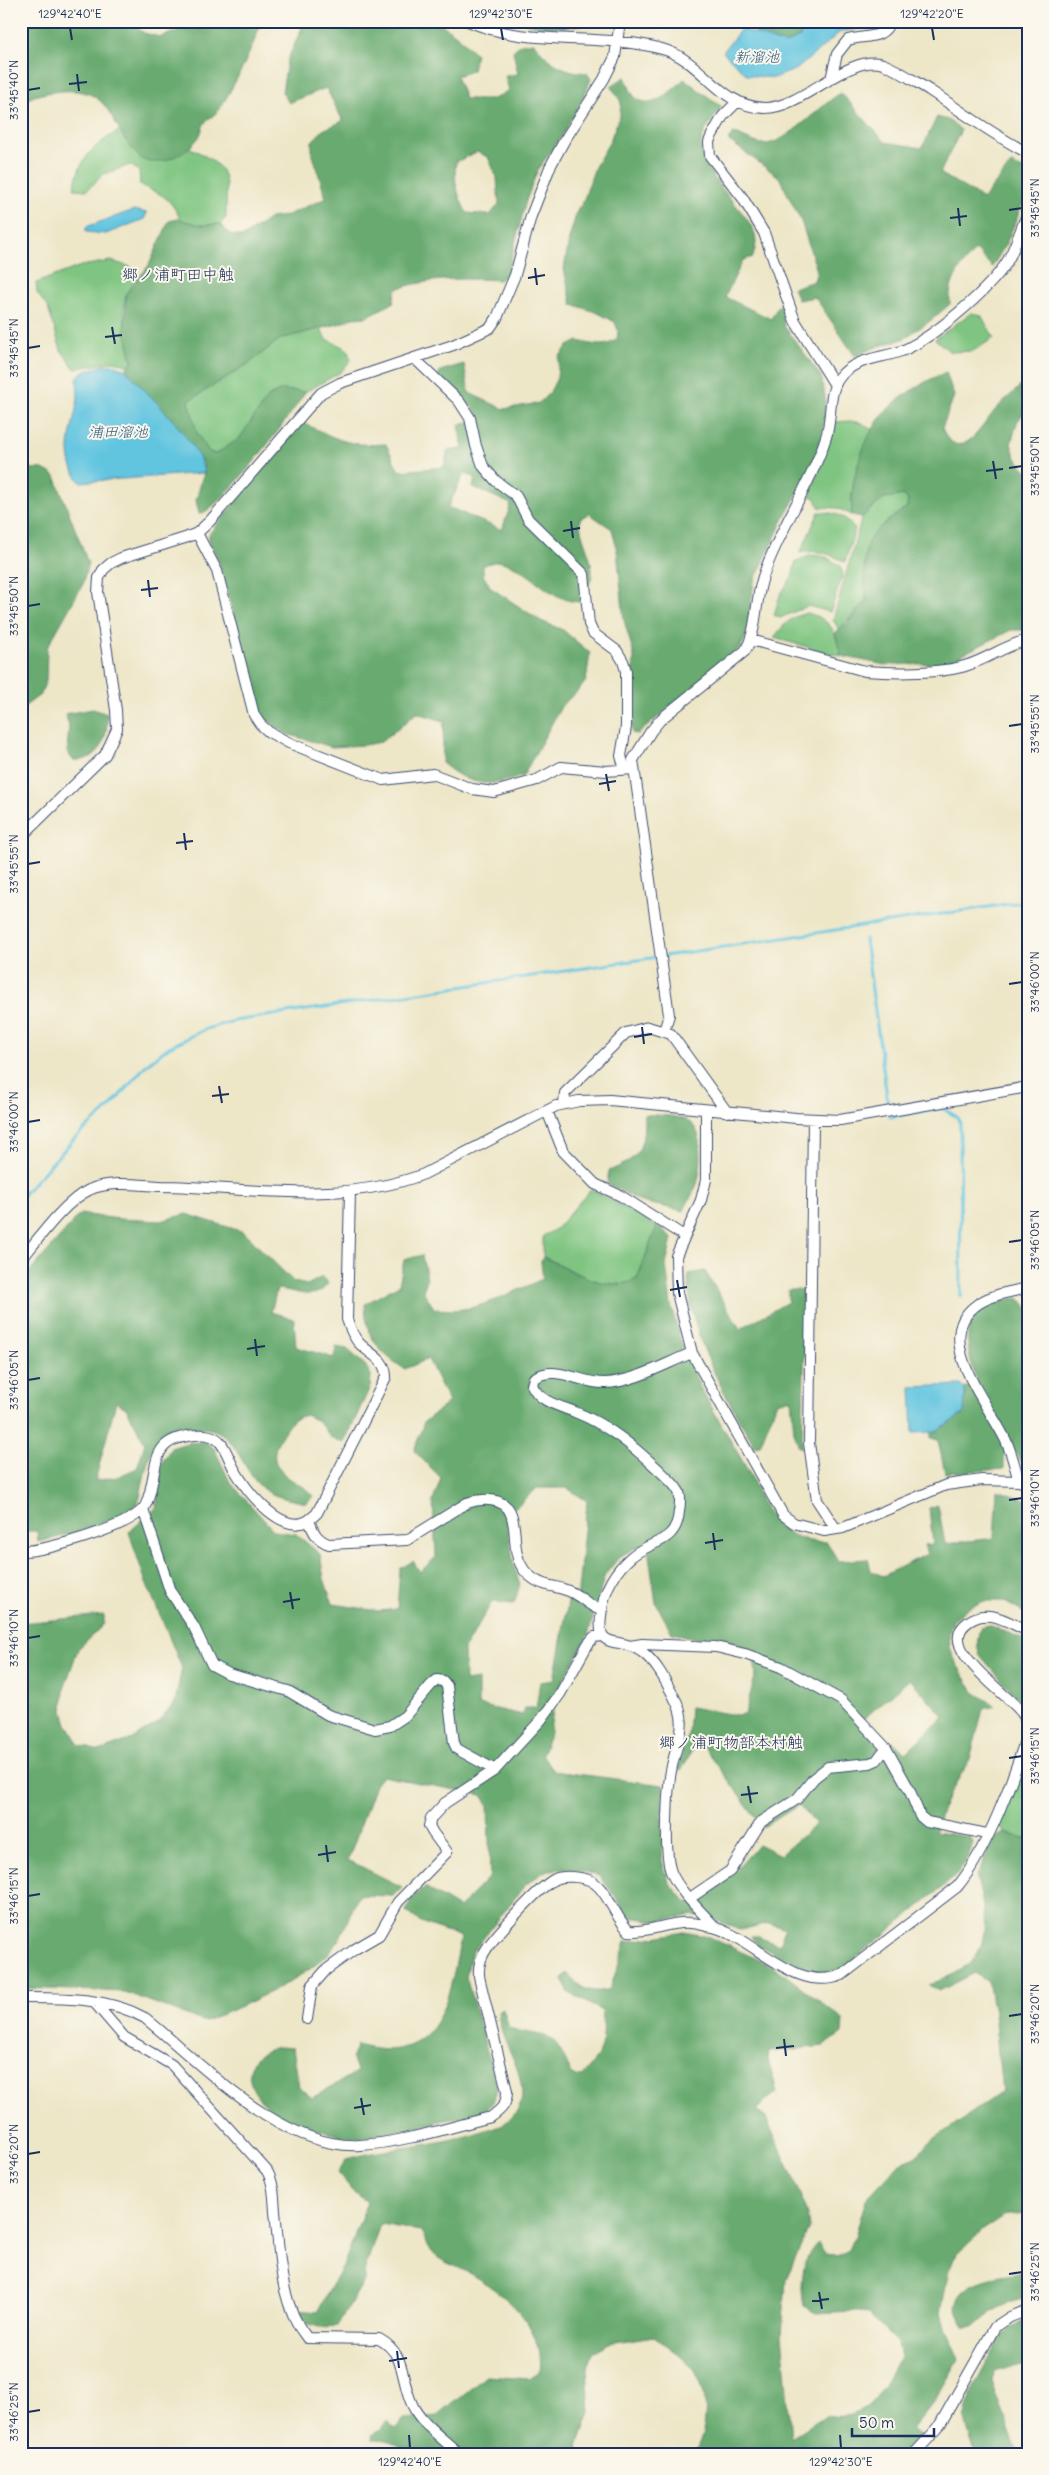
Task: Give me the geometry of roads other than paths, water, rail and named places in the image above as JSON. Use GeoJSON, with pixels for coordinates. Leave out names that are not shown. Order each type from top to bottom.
{"type":"FeatureCollection","features":[{"type":"Feature","properties":{"kind":"street"},"geometry":{"type":"LineString","coordinates":[[468,21],[510,34],[617,42],[655,48],[690,62],[723,94],[737,102],[763,108],[772,108],[802,96],[852,68],[872,63],[882,64],[906,76],[1028,153]]}},
{"type":"Feature","properties":{"kind":"street"},"geometry":{"type":"LineString","coordinates":[[21,837],[105,754],[117,729],[116,710],[98,592],[99,578],[103,570],[121,558],[197,533],[210,522],[244,484],[321,393],[340,383],[414,358],[484,331],[497,318],[515,274],[531,216],[550,167],[564,141],[604,79],[615,57],[620,21]]}},
{"type":"Feature","properties":{"kind":"street"},"geometry":{"type":"LineString","coordinates":[[832,79],[837,54],[848,40],[882,34],[887,30],[890,21]]}},
{"type":"Feature","properties":{"kind":"street"},"geometry":{"type":"LineString","coordinates":[[737,102],[723,116],[711,137],[709,142],[710,156],[742,197],[764,233],[795,321],[835,385]]}},
{"type":"Feature","properties":{"kind":"street"},"geometry":{"type":"LineString","coordinates":[[629,769],[640,748],[662,719],[745,651],[751,640],[758,594],[764,571],[818,462],[828,432],[835,385],[840,377],[860,362],[902,351],[916,344],[984,290],[1006,264],[1028,213]]}},
{"type":"Feature","properties":{"kind":"street"},"geometry":{"type":"LineString","coordinates":[[414,358],[459,401],[470,418],[483,466],[496,482],[516,496],[528,519],[584,574],[589,624],[593,633],[617,651],[623,661],[626,671],[626,727],[620,756],[629,769],[662,963],[669,1015],[664,1030]]}},
{"type":"Feature","properties":{"kind":"street"},"geometry":{"type":"LineString","coordinates":[[197,533],[217,571],[254,715],[269,732],[289,743],[383,780],[433,774],[484,792],[494,792],[529,782],[561,767],[606,771],[629,769]]}},
{"type":"Feature","properties":{"kind":"street"},"geometry":{"type":"LineString","coordinates":[[751,640],[865,671],[881,672],[958,668],[1013,643],[1028,640]]}},
{"type":"Feature","properties":{"kind":"street"},"geometry":{"type":"LineString","coordinates":[[564,1104],[565,1093],[626,1033],[648,1027],[664,1030],[671,1034],[727,1112]]}},
{"type":"Feature","properties":{"kind":"street"},"geometry":{"type":"LineString","coordinates":[[23,1255],[71,1203],[91,1189],[103,1186],[208,1186],[307,1193],[350,1192],[402,1182],[424,1174],[547,1111],[578,1100],[610,1100],[813,1120],[861,1117],[1027,1089]]}},
{"type":"Feature","properties":{"kind":"street"},"geometry":{"type":"LineString","coordinates":[[706,1110],[706,1180],[701,1200],[676,1256],[677,1293],[692,1353],[783,1515],[794,1523],[810,1529],[824,1531],[836,1529],[946,1485],[982,1480],[1024,1482],[1006,1441],[975,1388],[963,1360],[960,1332],[962,1322],[974,1306],[1000,1294],[1028,1288]]}},
{"type":"Feature","properties":{"kind":"street"},"geometry":{"type":"LineString","coordinates":[[547,1111],[563,1151],[595,1184],[621,1196],[684,1236]]}},
{"type":"Feature","properties":{"kind":"street"},"geometry":{"type":"LineString","coordinates":[[813,1120],[809,1443],[817,1500],[836,1529]]}},
{"type":"Feature","properties":{"kind":"street"},"geometry":{"type":"LineString","coordinates":[[21,1551],[50,1548],[77,1539],[126,1520],[143,1509],[148,1499],[154,1462],[160,1449],[167,1442],[185,1436],[201,1434],[212,1436],[220,1442],[236,1472],[248,1489],[277,1517],[286,1523],[303,1523],[317,1513],[342,1468],[386,1377],[383,1362],[360,1344],[351,1332],[347,1319],[350,1192]]}},
{"type":"Feature","properties":{"kind":"street"},"geometry":{"type":"LineString","coordinates":[[602,1636],[600,1630],[601,1610],[605,1592],[618,1569],[633,1556],[659,1543],[674,1532],[679,1518],[678,1491],[658,1469],[615,1432],[541,1398],[532,1385],[534,1378],[542,1373],[555,1372],[588,1381],[605,1383],[633,1377],[692,1353]]}},
{"type":"Feature","properties":{"kind":"street"},"geometry":{"type":"LineString","coordinates":[[309,1520],[314,1534],[321,1542],[329,1544],[392,1543],[407,1540],[467,1504],[477,1500],[495,1501],[504,1505],[511,1513],[516,1555],[534,1581],[570,1592],[601,1610]]}},
{"type":"Feature","properties":{"kind":"street"},"geometry":{"type":"LineString","coordinates":[[143,1509],[170,1592],[194,1627],[212,1665],[229,1674],[288,1691],[328,1715],[376,1729],[390,1726],[406,1716],[431,1684],[437,1680],[443,1682],[447,1686],[454,1743],[457,1749],[495,1770]]}},
{"type":"Feature","properties":{"kind":"street"},"geometry":{"type":"LineString","coordinates":[[21,1998],[118,2005],[145,2018],[253,2107],[275,2122],[302,2135],[358,2146],[491,2117],[502,2108],[507,2100],[505,2076],[478,1973],[480,1962],[487,1949],[554,1879],[576,1878],[590,1880],[601,1890],[620,1921],[629,1931],[689,1922],[716,1928],[794,1972],[816,1980],[832,1980],[854,1967],[957,1887],[969,1873],[987,1834],[1028,1731],[1023,1714],[968,1661],[960,1643],[960,1633],[964,1625],[981,1614],[990,1614],[1028,1631]]}},
{"type":"Feature","properties":{"kind":"street"},"geometry":{"type":"LineString","coordinates":[[306,2019],[312,1986],[326,1970],[355,1949],[379,1936],[398,1902],[447,1852],[432,1833],[429,1826],[431,1818],[444,1802],[495,1770],[541,1720],[560,1694],[588,1644],[594,1637],[602,1636],[610,1641],[630,1646],[651,1659],[681,1709],[684,1726],[670,1777],[668,1857],[674,1878],[716,1928]]}},
{"type":"Feature","properties":{"kind":"street"},"geometry":{"type":"LineString","coordinates":[[630,1646],[642,1644],[716,1647],[781,1667],[841,1700],[886,1748],[909,1789],[920,1816],[927,1822],[987,1834]]}},
{"type":"Feature","properties":{"kind":"street"},"geometry":{"type":"LineString","coordinates":[[690,1898],[730,1871],[761,1822],[797,1799],[814,1778],[828,1768],[870,1763],[877,1760],[886,1748]]}},
{"type":"Feature","properties":{"kind":"street"},"geometry":{"type":"LineString","coordinates":[[94,2002],[124,2037],[172,2065],[267,2171],[273,2187],[279,2254],[285,2291],[293,2317],[307,2338],[379,2339],[390,2345],[398,2356],[413,2407],[419,2417],[459,2454]]}},
{"type":"Feature","properties":{"kind":"street"},"geometry":{"type":"LineString","coordinates":[[914,2454],[938,2428],[995,2327],[1010,2317],[1028,2310]]}},
{"type":"Feature","properties":{"kind":"water","name":"新溜池"},"geometry":{"type":"Polygon","coordinates":[[[808,21],[881,21],[880,25],[840,32],[797,69],[774,78],[747,75],[723,52],[741,29],[785,44],[800,37],[808,21]]]}},
{"type":"Feature","properties":{"kind":"water"},"geometry":{"type":"Polygon","coordinates":[[[134,210],[147,213],[144,219],[106,234],[86,232],[86,227],[134,210]]]}},
{"type":"Feature","properties":{"kind":"water","name":"浦田溜池"},"geometry":{"type":"Polygon","coordinates":[[[104,365],[116,365],[126,370],[172,419],[194,448],[201,461],[204,473],[80,482],[70,461],[69,451],[71,430],[78,398],[77,378],[81,373],[104,365]]]}},
{"type":"Feature","properties":{"kind":"water"},"geometry":{"type":"Polygon","coordinates":[[[961,1385],[965,1389],[964,1413],[936,1432],[913,1433],[911,1387],[961,1385]]]}},
{"type":"Feature","properties":{"kind":"waterway"},"geometry":{"type":"LineString","coordinates":[[21,1197],[74,1139],[110,1107],[147,1064],[169,1047],[206,1029],[234,1021],[1028,901]]}},
{"type":"Feature","properties":{"kind":"waterway"},"geometry":{"type":"LineString","coordinates":[[865,939],[888,1104]]}},
{"type":"Feature","properties":{"kind":"waterway"},"geometry":{"type":"LineString","coordinates":[[890,1117],[942,1108],[957,1117],[960,1123],[961,1297]]}},
{"type":"Feature","properties":{"kind":"district","name":"郷ノ浦町田中触"},"geometry":{"type":"Point","coordinates":[178,274]}},
{"type":"Feature","properties":{"kind":"district","name":"郷ノ浦町物部本村触"},"geometry":{"type":"Point","coordinates":[731,1742]}}]}
